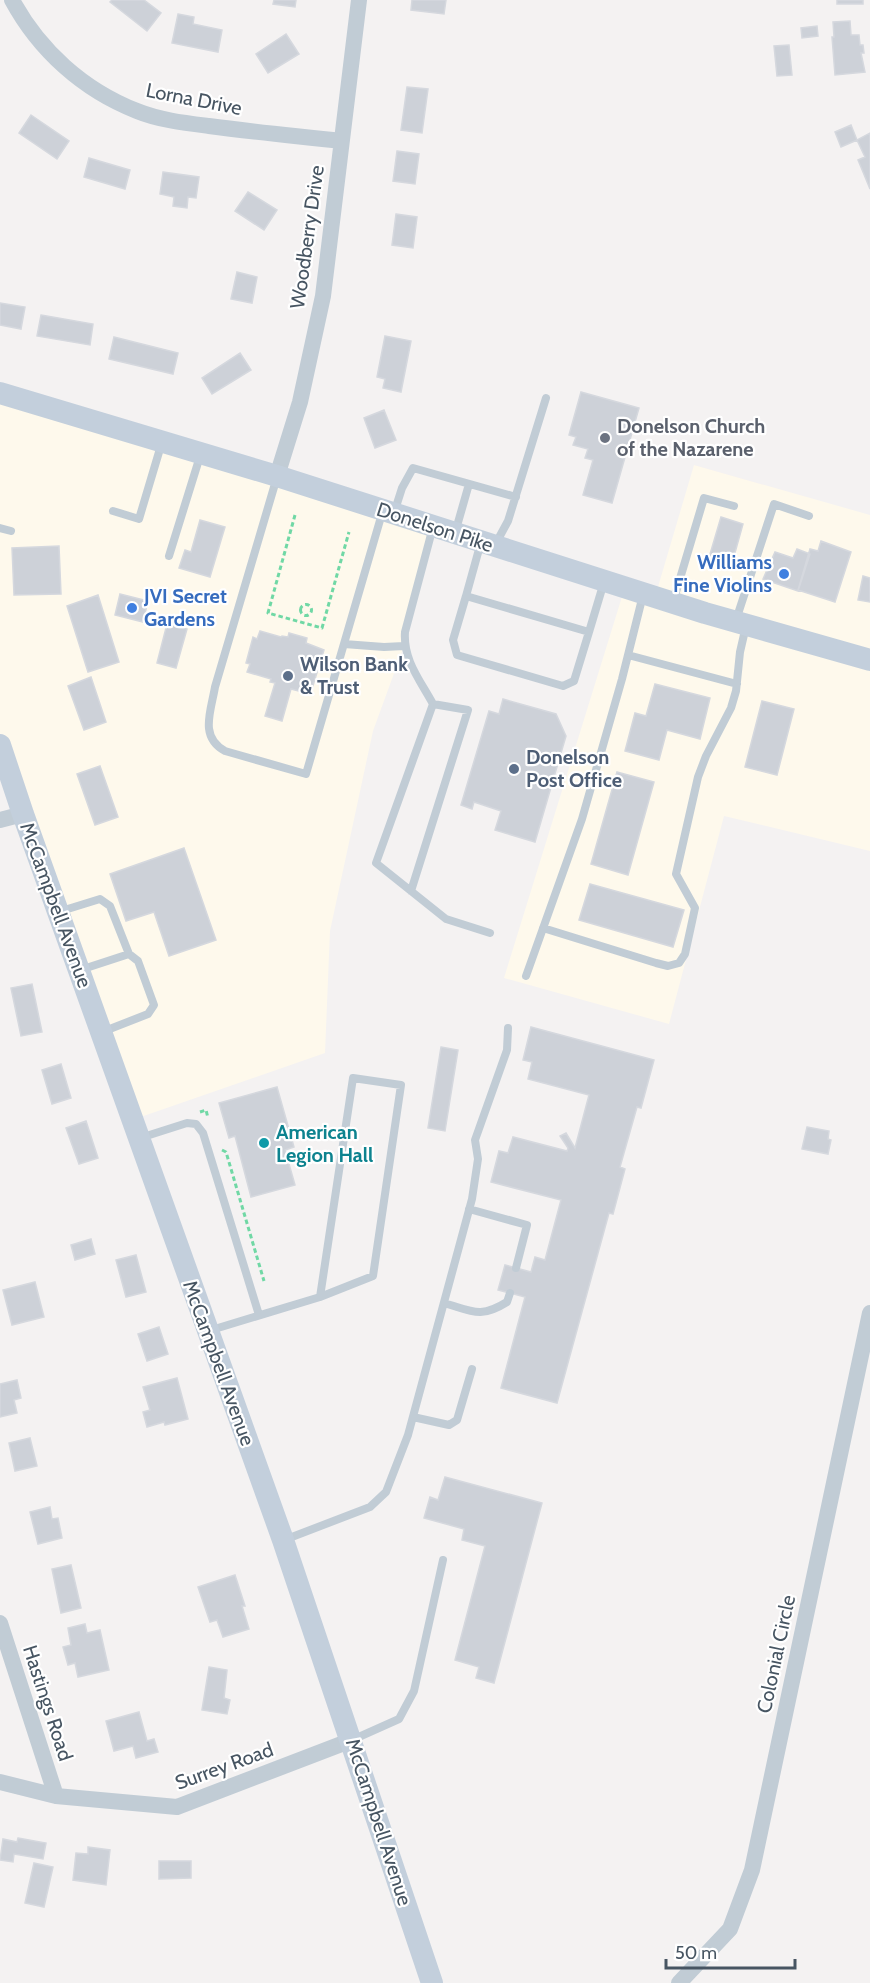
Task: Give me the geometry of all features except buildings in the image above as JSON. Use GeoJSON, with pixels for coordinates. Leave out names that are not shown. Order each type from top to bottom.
{"type":"FeatureCollection","features":[{"type":"Feature","properties":{"kind":"street","name":"Lorna Drive"},"geometry":{"type":"LineString","coordinates":[[12,0],[21,16],[57,60],[78,79],[111,99],[138,111],[199,125],[341,141]]}},
{"type":"Feature","properties":{"kind":"street","name":"Woodberry Drive"},"geometry":{"type":"LineString","coordinates":[[277,476],[300,402],[323,296],[359,0]]}},
{"type":"Feature","properties":{"kind":"street","name":"Donelson Pike"},"geometry":{"type":"LineString","coordinates":[[0,393],[277,476],[741,624],[870,660]]}},
{"type":"Feature","properties":{"kind":"street","name":"McCampbell Avenue"},"geometry":{"type":"LineString","coordinates":[[0,745],[283,1540],[432,1983]]}},
{"type":"Feature","properties":{"kind":"street"},"geometry":{"type":"LineString","coordinates":[[0,820],[23,814]]}},
{"type":"Feature","properties":{"kind":"street","name":"Colonial Circle"},"geometry":{"type":"LineString","coordinates":[[679,1983],[729,1929],[752,1870],[870,1313]]}},
{"type":"Feature","properties":{"kind":"street","name":"Hastings Road"},"geometry":{"type":"LineString","coordinates":[[0,1623],[56,1796]]}},
{"type":"Feature","properties":{"kind":"street","name":"Surrey Road"},"geometry":{"type":"LineString","coordinates":[[0,1782],[56,1796],[177,1807],[352,1740]]}},
{"type":"Feature","properties":{"kind":"lane"},"geometry":{"type":"LineString","coordinates":[[546,398],[508,521],[488,544],[466,596],[453,640],[457,655],[563,686],[574,681],[604,581]]}},
{"type":"Feature","properties":{"kind":"lane"},"geometry":{"type":"LineString","coordinates":[[113,511],[139,519],[162,442]]}},
{"type":"Feature","properties":{"kind":"lane"},"geometry":{"type":"LineString","coordinates":[[169,556],[201,453]]}},
{"type":"Feature","properties":{"kind":"lane"},"geometry":{"type":"LineString","coordinates":[[277,476],[215,687],[209,725],[210,735],[216,746],[225,751],[306,774],[388,512],[413,468],[516,497]]}},
{"type":"Feature","properties":{"kind":"lane"},"geometry":{"type":"LineString","coordinates":[[455,533],[469,484]]}},
{"type":"Feature","properties":{"kind":"lane"},"geometry":{"type":"LineString","coordinates":[[673,603],[704,498],[734,507]]}},
{"type":"Feature","properties":{"kind":"lane"},"geometry":{"type":"LineString","coordinates":[[543,928],[668,966],[679,963],[685,954],[695,908],[676,874],[698,777],[706,756],[731,708],[740,652],[741,624],[774,504],[809,516]]}},
{"type":"Feature","properties":{"kind":"lane"},"geometry":{"type":"LineString","coordinates":[[433,526],[405,632],[404,646],[406,655],[433,704],[376,863],[446,918],[490,933]]}},
{"type":"Feature","properties":{"kind":"lane"},"geometry":{"type":"LineString","coordinates":[[0,528],[11,531]]}},
{"type":"Feature","properties":{"kind":"lane"},"geometry":{"type":"LineString","coordinates":[[526,976],[582,819],[643,593]]}},
{"type":"Feature","properties":{"kind":"lane"},"geometry":{"type":"LineString","coordinates":[[466,596],[589,632]]}},
{"type":"Feature","properties":{"kind":"lane"},"geometry":{"type":"LineString","coordinates":[[345,644],[404,646]]}},
{"type":"Feature","properties":{"kind":"lane"},"geometry":{"type":"LineString","coordinates":[[628,655],[736,684]]}},
{"type":"Feature","properties":{"kind":"lane"},"geometry":{"type":"LineString","coordinates":[[411,891],[468,710],[433,704]]}},
{"type":"Feature","properties":{"kind":"lane"},"geometry":{"type":"LineString","coordinates":[[58,912],[100,899],[110,906],[129,954],[138,961],[154,1005],[148,1014],[101,1032]]}},
{"type":"Feature","properties":{"kind":"lane"},"geometry":{"type":"LineString","coordinates":[[79,970],[129,954]]}},
{"type":"Feature","properties":{"kind":"lane"},"geometry":{"type":"LineString","coordinates":[[283,1540],[370,1507],[386,1492],[413,1417],[469,1209],[478,1159],[475,1140],[507,1050],[508,1028]]}},
{"type":"Feature","properties":{"kind":"lane"},"geometry":{"type":"LineString","coordinates":[[207,1331],[320,1296],[373,1276],[400,1085],[353,1078],[320,1296]]}},
{"type":"Feature","properties":{"kind":"lane"},"geometry":{"type":"LineString","coordinates":[[139,1138],[187,1123],[196,1124],[203,1132],[259,1315]]}},
{"type":"Feature","properties":{"kind":"lane"},"geometry":{"type":"LineString","coordinates":[[469,1209],[527,1225],[516,1268]]}},
{"type":"Feature","properties":{"kind":"lane"},"geometry":{"type":"LineString","coordinates":[[444,1303],[481,1313],[494,1311],[507,1302],[510,1293]]}},
{"type":"Feature","properties":{"kind":"lane"},"geometry":{"type":"LineString","coordinates":[[413,1417],[449,1425],[457,1420],[472,1369]]}},
{"type":"Feature","properties":{"kind":"lane"},"geometry":{"type":"LineString","coordinates":[[352,1740],[399,1719],[414,1691],[442,1560]]}},
{"type":"Feature","properties":{"kind":"path"},"geometry":{"type":"LineString","coordinates":[[295,515],[268,613],[322,628],[349,532]]}},
{"type":"Feature","properties":{"kind":"path"},"geometry":{"type":"LineString","coordinates":[[302,622],[304,615]]}},
{"type":"Feature","properties":{"kind":"shaded area"},"geometry":{"type":"Polygon","coordinates":[[[0,393],[433,526],[404,646],[373,731],[330,931],[325,1053],[132,1120],[0,745],[0,393]]]}},
{"type":"Feature","properties":{"kind":"shaded area"},"geometry":{"type":"Polygon","coordinates":[[[694,465],[870,515],[870,851],[724,816],[669,1024],[504,978],[625,587],[655,597],[694,465]]]}},
{"type":"Feature","properties":{"kind":"place","name":"Donelson Church of the Nazarene"},"geometry":{"type":"Point","coordinates":[605,438]}},
{"type":"Feature","properties":{"kind":"place","name":"Williams Fine Violins"},"geometry":{"type":"Point","coordinates":[784,574]}},
{"type":"Feature","properties":{"kind":"place","name":"JVI Secret Gardens"},"geometry":{"type":"Point","coordinates":[132,608]}},
{"type":"Feature","properties":{"kind":"place","name":"Wilson Bank & Trust"},"geometry":{"type":"Point","coordinates":[288,676]}},
{"type":"Feature","properties":{"kind":"place","name":"Donelson Post Office"},"geometry":{"type":"Point","coordinates":[514,769]}},
{"type":"Feature","properties":{"kind":"place","name":"American Legion Hall"},"geometry":{"type":"Point","coordinates":[264,1143]}}]}
